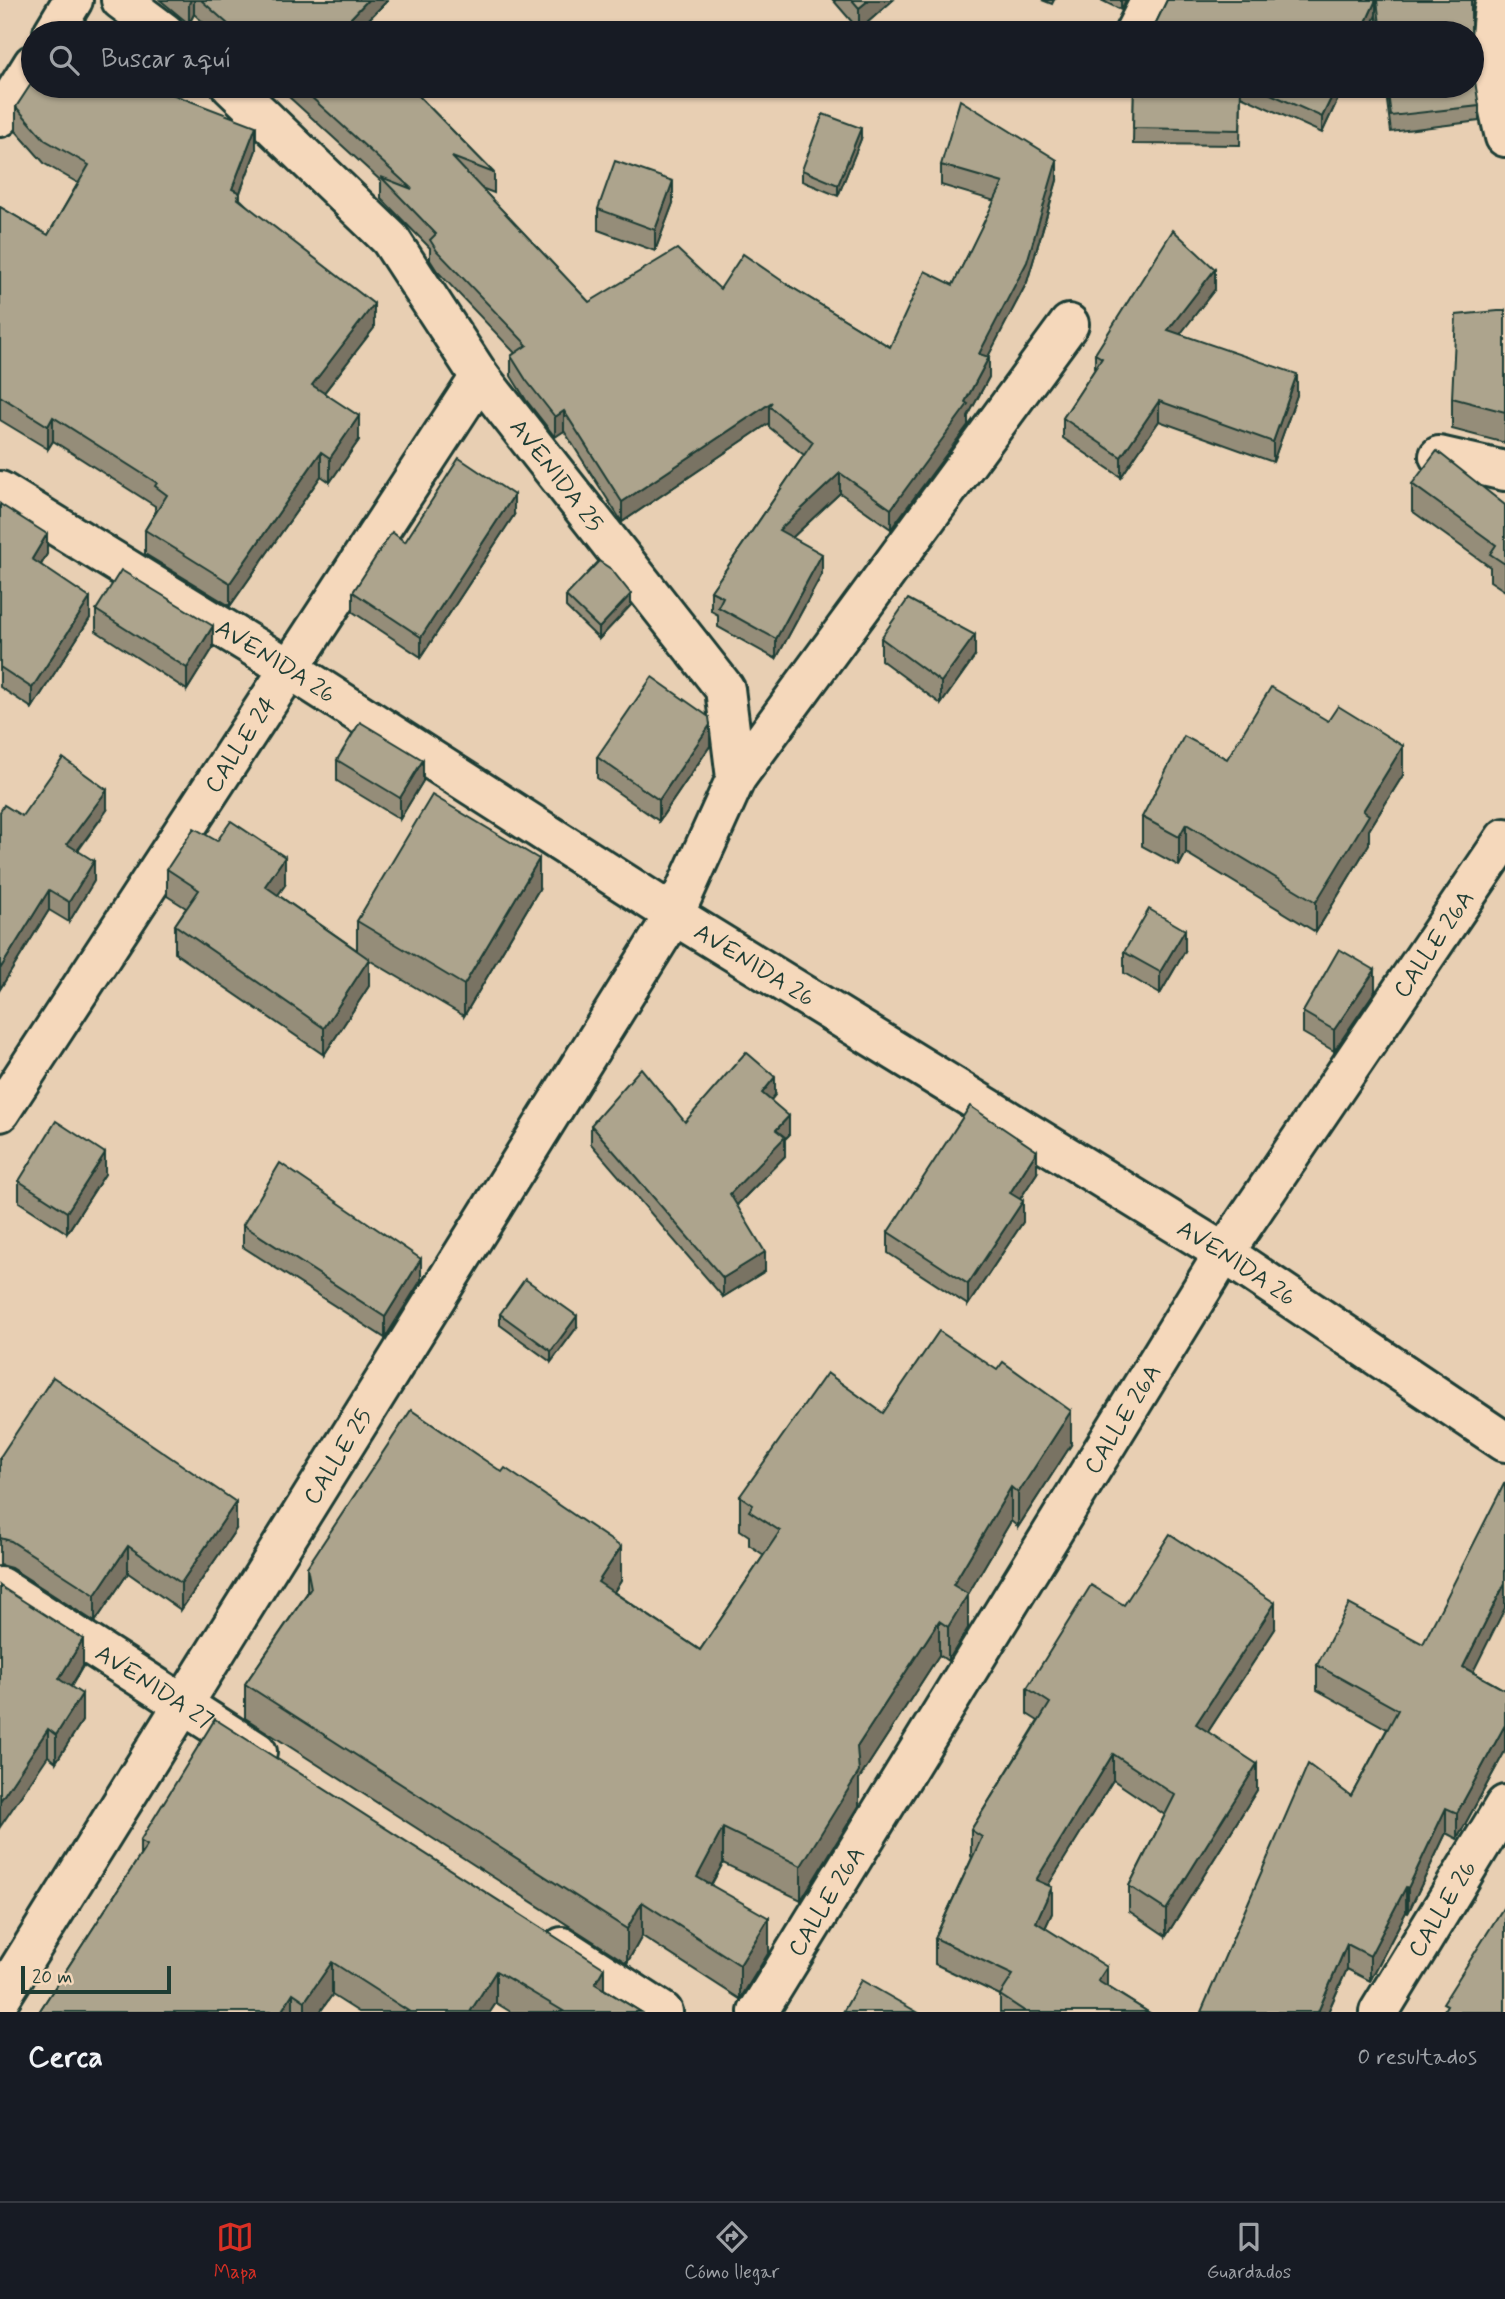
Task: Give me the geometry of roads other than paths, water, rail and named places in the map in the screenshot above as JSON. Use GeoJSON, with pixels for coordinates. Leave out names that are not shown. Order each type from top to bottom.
{"type":"FeatureCollection","features":[{"type":"Feature","properties":{"kind":"street"},"geometry":{"type":"LineString","coordinates":[[60,21],[73,0]]}},
{"type":"Feature","properties":{"kind":"street"},"geometry":{"type":"LineString","coordinates":[[121,0],[149,21]]}},
{"type":"Feature","properties":{"kind":"street"},"geometry":{"type":"LineString","coordinates":[[1141,21],[1152,0]]}},
{"type":"Feature","properties":{"kind":"street"},"geometry":{"type":"LineString","coordinates":[[1496,0],[1491,20],[1493,87],[1505,137]]}},
{"type":"Feature","properties":{"kind":"street"},"geometry":{"type":"LineString","coordinates":[[0,117],[21,83]]}},
{"type":"Feature","properties":{"kind":"street","name":"AVENIDA 25"},"geometry":{"type":"LineString","coordinates":[[243,98],[390,239],[480,377],[725,689],[736,778]]}},
{"type":"Feature","properties":{"kind":"street"},"geometry":{"type":"LineString","coordinates":[[674,915],[736,778],[1069,324]]}},
{"type":"Feature","properties":{"kind":"street","name":"CALLE 24"},"geometry":{"type":"LineString","coordinates":[[0,1112],[480,377]]}},
{"type":"Feature","properties":{"kind":"street"},"geometry":{"type":"LineString","coordinates":[[1439,456],[1505,471]]}},
{"type":"Feature","properties":{"kind":"street","name":"AVENIDA 26"},"geometry":{"type":"LineString","coordinates":[[0,491],[290,669],[674,915],[1224,1253],[1505,1442]]}},
{"type":"Feature","properties":{"kind":"street","name":"CALLE 26A"},"geometry":{"type":"LineString","coordinates":[[758,2012],[1224,1253],[1505,838]]}},
{"type":"Feature","properties":{"kind":"street","name":"CALLE 25"},"geometry":{"type":"LineString","coordinates":[[0,1999],[674,915]]}},
{"type":"Feature","properties":{"kind":"street","name":"AVENIDA 27"},"geometry":{"type":"LineString","coordinates":[[0,1587],[288,1772]]}},
{"type":"Feature","properties":{"kind":"street","name":"CALLE 26"},"geometry":{"type":"LineString","coordinates":[[1379,2012],[1505,1805]]}},
{"type":"Feature","properties":{"kind":"street"},"geometry":{"type":"LineString","coordinates":[[534,1929],[663,2012]]}}]}
